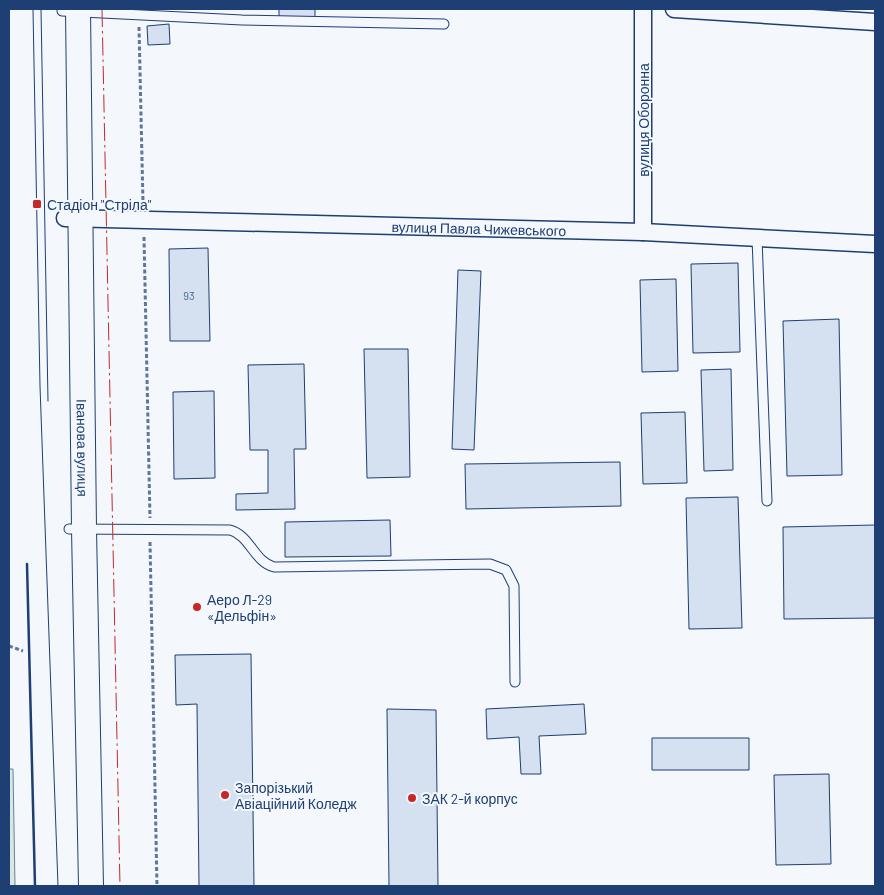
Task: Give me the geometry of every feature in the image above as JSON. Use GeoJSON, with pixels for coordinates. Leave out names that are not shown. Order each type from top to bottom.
{"type":"FeatureCollection","features":[{"type":"Feature","properties":{"kind":"main road","name":"Іванова вулиця"},"geometry":{"type":"LineString","coordinates":[[70,10],[76,529],[75,886]]}},
{"type":"Feature","properties":{"kind":"main road","name":"Іванова вулиця"},"geometry":{"type":"LineString","coordinates":[[76,529],[91,886]]}},
{"type":"Feature","properties":{"kind":"street","name":"вулиця Оборонна"},"geometry":{"type":"LineString","coordinates":[[643,9],[643,232]]}},
{"type":"Feature","properties":{"kind":"street"},"geometry":{"type":"LineString","coordinates":[[674,9],[875,22]]}},
{"type":"Feature","properties":{"kind":"street","name":"вулиця Павла Чижевського"},"geometry":{"type":"LineString","coordinates":[[73,217],[643,232],[875,244]]}},
{"type":"Feature","properties":{"kind":"lane"},"geometry":{"type":"LineString","coordinates":[[70,10],[242,20],[444,24]]}},
{"type":"Feature","properties":{"kind":"lane"},"geometry":{"type":"LineString","coordinates":[[757,238],[767,501]]}},
{"type":"Feature","properties":{"kind":"lane"},"geometry":{"type":"LineString","coordinates":[[76,529],[236,531],[263,562],[274,567],[490,564],[506,570],[514,586],[515,682]]}},
{"type":"Feature","properties":{"kind":"path"},"geometry":{"type":"LineString","coordinates":[[139,15],[157,886]]}},
{"type":"Feature","properties":{"kind":"path"},"geometry":{"type":"LineString","coordinates":[[9,646],[23,651]]}},
{"type":"Feature","properties":{"kind":"shaded area"},"geometry":{"type":"Polygon","coordinates":[[[9,769],[13,769],[15,886],[9,886],[9,769]]]}},
{"type":"Feature","properties":{"kind":"building"},"geometry":{"type":"Polygon","coordinates":[[[279,9],[315,9],[315,17],[279,18],[279,9]]]}},
{"type":"Feature","properties":{"kind":"building"},"geometry":{"type":"Polygon","coordinates":[[[169,24],[170,44],[148,45],[147,26],[169,24]]]}},
{"type":"Feature","properties":{"kind":"building"},"geometry":{"type":"Polygon","coordinates":[[[208,248],[210,341],[170,341],[169,249],[208,248]]]}},
{"type":"Feature","properties":{"kind":"building"},"geometry":{"type":"Polygon","coordinates":[[[738,263],[740,352],[693,353],[691,264],[738,263]]]}},
{"type":"Feature","properties":{"kind":"building"},"geometry":{"type":"Polygon","coordinates":[[[458,270],[481,271],[474,450],[452,449],[458,270]]]}},
{"type":"Feature","properties":{"kind":"building"},"geometry":{"type":"Polygon","coordinates":[[[676,279],[678,371],[642,372],[640,280],[676,279]]]}},
{"type":"Feature","properties":{"kind":"building"},"geometry":{"type":"Polygon","coordinates":[[[839,319],[842,475],[787,476],[783,321],[839,319]]]}},
{"type":"Feature","properties":{"kind":"building"},"geometry":{"type":"Polygon","coordinates":[[[364,349],[408,349],[410,477],[367,478],[364,349]]]}},
{"type":"Feature","properties":{"kind":"building"},"geometry":{"type":"Polygon","coordinates":[[[304,364],[306,449],[294,449],[295,509],[236,510],[236,494],[268,493],[268,450],[250,450],[248,365],[304,364]]]}},
{"type":"Feature","properties":{"kind":"building"},"geometry":{"type":"Polygon","coordinates":[[[731,369],[733,470],[704,471],[701,370],[731,369]]]}},
{"type":"Feature","properties":{"kind":"building"},"geometry":{"type":"Polygon","coordinates":[[[214,391],[215,478],[174,479],[173,392],[214,391]]]}},
{"type":"Feature","properties":{"kind":"building"},"geometry":{"type":"Polygon","coordinates":[[[685,412],[687,483],[643,484],[641,413],[685,412]]]}},
{"type":"Feature","properties":{"kind":"building"},"geometry":{"type":"Polygon","coordinates":[[[620,462],[621,506],[466,509],[465,464],[620,462]]]}},
{"type":"Feature","properties":{"kind":"building"},"geometry":{"type":"Polygon","coordinates":[[[738,497],[742,628],[689,629],[686,498],[738,497]]]}},
{"type":"Feature","properties":{"kind":"building"},"geometry":{"type":"Polygon","coordinates":[[[390,520],[391,556],[285,557],[285,522],[390,520]]]}},
{"type":"Feature","properties":{"kind":"building"},"geometry":{"type":"Polygon","coordinates":[[[875,525],[875,618],[784,619],[783,527],[875,525]]]}},
{"type":"Feature","properties":{"kind":"building","name":"Запорізький Авіаційний Коледж"},"geometry":{"type":"Polygon","coordinates":[[[251,654],[254,886],[199,886],[197,704],[176,705],[175,655],[251,654]]]}},
{"type":"Feature","properties":{"kind":"building"},"geometry":{"type":"Polygon","coordinates":[[[584,704],[586,734],[539,736],[541,774],[521,774],[519,737],[487,739],[486,709],[584,704]]]}},
{"type":"Feature","properties":{"kind":"building","name":"ЗАК 2-й корпус"},"geometry":{"type":"Polygon","coordinates":[[[387,709],[436,710],[438,886],[389,886],[387,709]]]}},
{"type":"Feature","properties":{"kind":"building"},"geometry":{"type":"Polygon","coordinates":[[[652,738],[749,738],[749,770],[652,770],[652,738]]]}},
{"type":"Feature","properties":{"kind":"building"},"geometry":{"type":"Polygon","coordinates":[[[829,774],[831,864],[776,865],[774,775],[829,774]]]}},
{"type":"Feature","properties":{"kind":"tram line"},"geometry":{"type":"LineString","coordinates":[[33,9],[40,386],[58,886]]}},
{"type":"Feature","properties":{"kind":"tram line"},"geometry":{"type":"LineString","coordinates":[[41,9],[48,401]]}},
{"type":"Feature","properties":{"kind":"wall"},"geometry":{"type":"LineString","coordinates":[[27,564],[35,886]]}},
{"type":"Feature","properties":{"kind":"power"},"geometry":{"type":"LineString","coordinates":[[102,9],[120,886]]}},
{"type":"Feature","properties":{"kind":"place","name":"Стадіон \"Стріла\""},"geometry":{"type":"Point","coordinates":[37,204]}},
{"type":"Feature","properties":{"kind":"place","name":"Аеро Л-29 «Дельфін»"},"geometry":{"type":"Point","coordinates":[197,607]}},
{"type":"Feature","properties":{"kind":"place","name":"Запорізький Авіаційний Коледж"},"geometry":{"type":"Point","coordinates":[225,795]}},
{"type":"Feature","properties":{"kind":"place","name":"ЗАК 2-й корпус"},"geometry":{"type":"Point","coordinates":[412,798]}}]}
